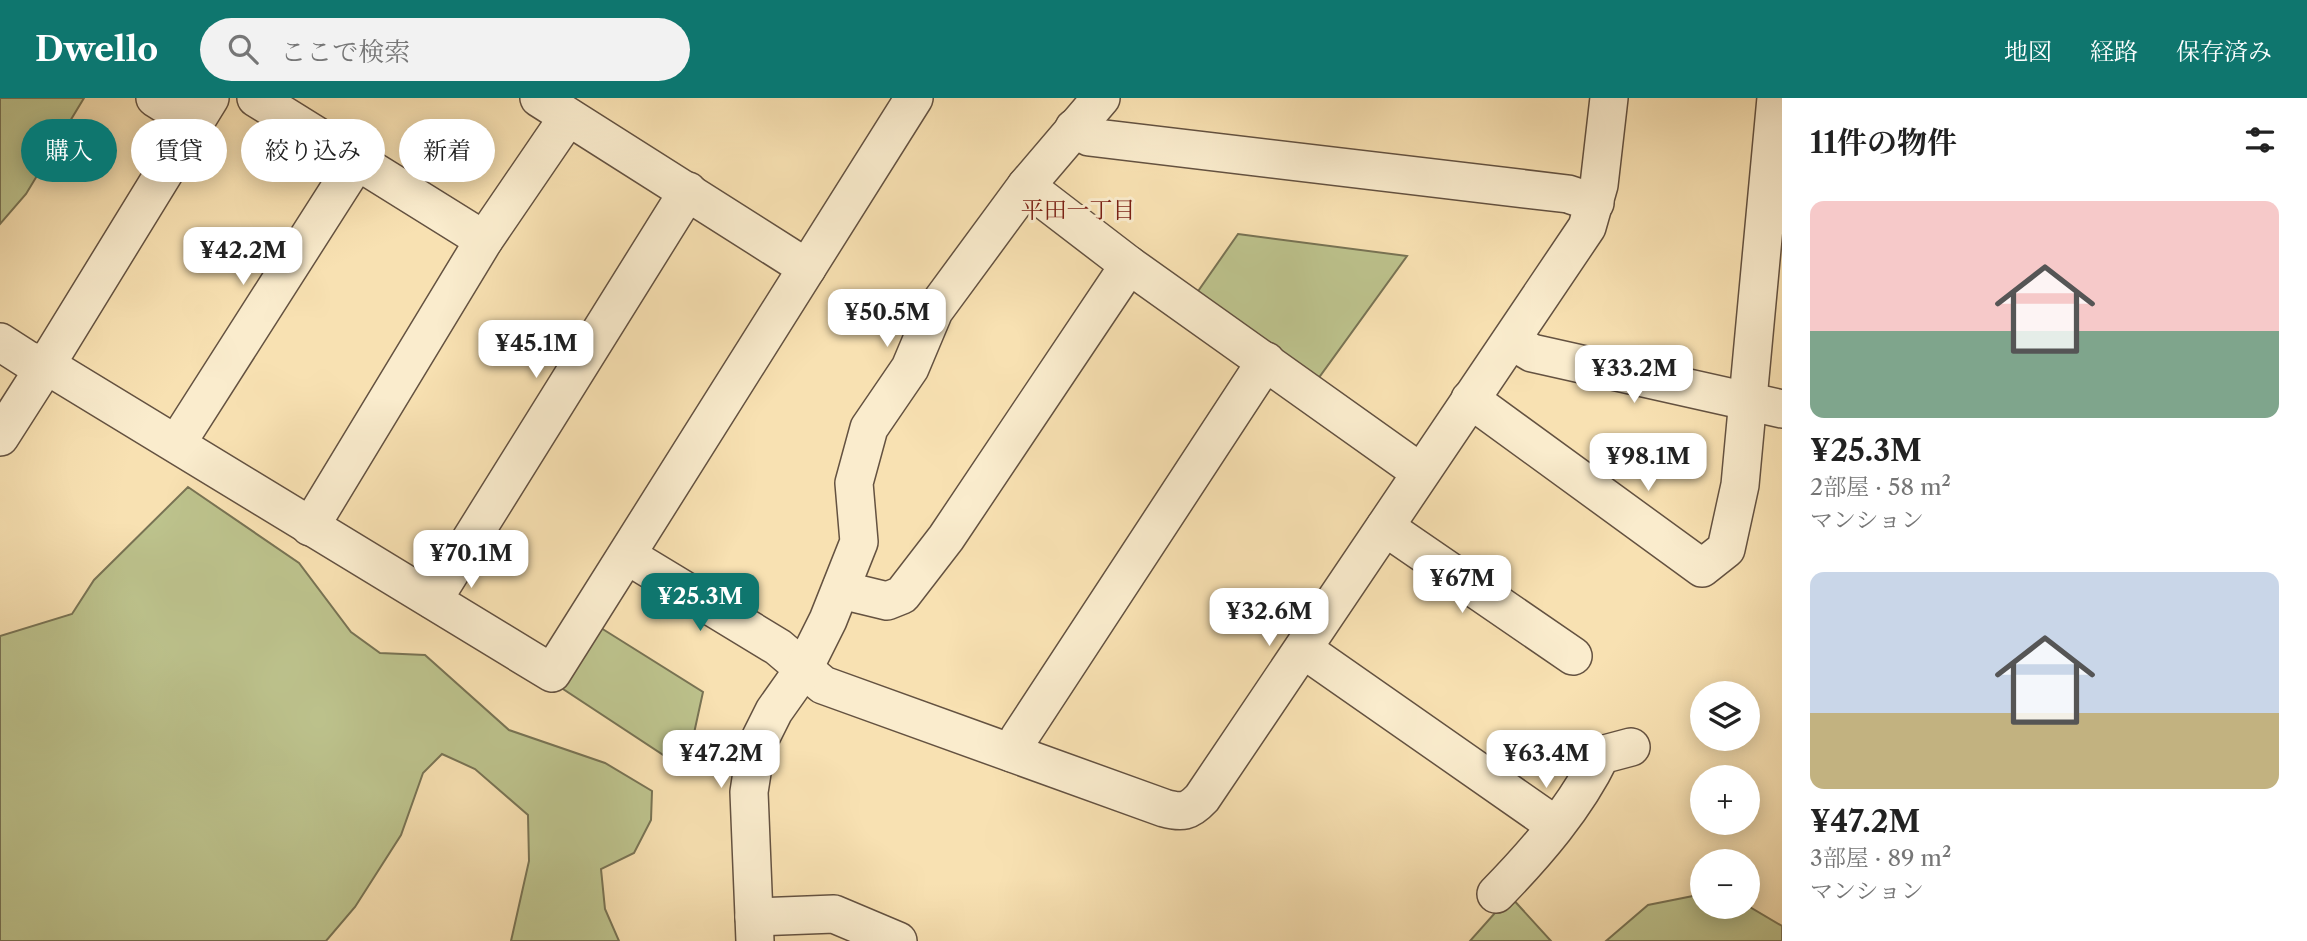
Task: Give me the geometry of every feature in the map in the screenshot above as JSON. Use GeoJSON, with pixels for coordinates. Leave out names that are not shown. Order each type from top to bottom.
{"type":"FeatureCollection","features":[{"type":"Feature","properties":{"kind":"street"},"geometry":{"type":"LineString","coordinates":[[0,437],[202,111],[155,98]]}},
{"type":"Feature","properties":{"kind":"street"},"geometry":{"type":"LineString","coordinates":[[256,98],[290,119]]}},
{"type":"Feature","properties":{"kind":"street"},"geometry":{"type":"LineString","coordinates":[[898,941],[834,914],[755,929],[749,792],[756,747],[774,711],[803,670],[859,542],[854,482],[869,428],[910,368],[934,311],[1026,186],[1101,98]]}},
{"type":"Feature","properties":{"kind":"street"},"geometry":{"type":"LineString","coordinates":[[628,556],[778,647],[823,685],[1164,808],[1181,812],[1190,810],[1202,798],[1587,227],[1595,203],[1609,98]]}},
{"type":"Feature","properties":{"kind":"street"},"geometry":{"type":"LineString","coordinates":[[1470,399],[1702,568],[1726,549],[1740,485],[1765,405],[1776,98]]}},
{"type":"Feature","properties":{"kind":"street"},"geometry":{"type":"LineString","coordinates":[[0,342],[28,360],[46,365],[177,443],[552,673],[807,268],[902,103]]}},
{"type":"Feature","properties":{"kind":"street"},"geometry":{"type":"LineString","coordinates":[[310,527],[484,240],[554,107],[807,268]]}},
{"type":"Feature","properties":{"kind":"street"},"geometry":{"type":"LineString","coordinates":[[1074,128],[1089,137],[1568,194],[1595,203]]}},
{"type":"Feature","properties":{"kind":"street"},"geometry":{"type":"LineString","coordinates":[[385,178],[484,240]]}},
{"type":"Feature","properties":{"kind":"street"},"geometry":{"type":"LineString","coordinates":[[177,443],[344,182]]}},
{"type":"Feature","properties":{"kind":"street"},"geometry":{"type":"LineString","coordinates":[[1026,186],[1129,265],[1420,472]]}},
{"type":"Feature","properties":{"kind":"street"},"geometry":{"type":"LineString","coordinates":[[433,600],[688,191]]}},
{"type":"Feature","properties":{"kind":"street"},"geometry":{"type":"LineString","coordinates":[[842,586],[854,593],[887,601],[902,595],[954,527],[1129,265]]}},
{"type":"Feature","properties":{"kind":"street"},"geometry":{"type":"LineString","coordinates":[[1512,341],[1532,353],[1765,405]]}},
{"type":"Feature","properties":{"kind":"street"},"geometry":{"type":"LineString","coordinates":[[1012,753],[1026,726],[1266,361]]}},
{"type":"Feature","properties":{"kind":"street"},"geometry":{"type":"LineString","coordinates":[[1385,527],[1573,656]]}},
{"type":"Feature","properties":{"kind":"street"},"geometry":{"type":"LineString","coordinates":[[1303,649],[1555,825]]}},
{"type":"Feature","properties":{"kind":"street"},"geometry":{"type":"LineString","coordinates":[[1496,894],[1533,857],[1588,782],[1601,755],[1631,747]]}},
{"type":"Feature","properties":{"kind":"green space"},"geometry":{"type":"Polygon","coordinates":[[[0,98],[84,98],[71,119],[21,119],[21,182],[33,182],[0,224],[0,98]]]}},
{"type":"Feature","properties":{"kind":"green space"},"geometry":{"type":"Polygon","coordinates":[[[1238,234],[1407,256],[1315,383],[1194,297],[1238,234]]]}},
{"type":"Feature","properties":{"kind":"green space"},"geometry":{"type":"Polygon","coordinates":[[[188,487],[299,563],[351,632],[380,653],[425,655],[509,730],[605,763],[652,791],[651,820],[634,853],[601,869],[605,909],[619,941],[511,941],[529,861],[528,815],[475,769],[442,754],[423,773],[401,835],[355,907],[326,941],[0,941],[0,636],[72,614],[94,580],[188,487]]]}},
{"type":"Feature","properties":{"kind":"green space"},"geometry":{"type":"Polygon","coordinates":[[[601,628],[703,692],[686,770],[560,687],[601,628]]]}},
{"type":"Feature","properties":{"kind":"green space"},"geometry":{"type":"Polygon","coordinates":[[[1510,896],[1551,941],[1470,941],[1510,896]]]}},
{"type":"Feature","properties":{"kind":"green space"},"geometry":{"type":"Polygon","coordinates":[[[1690,897],[1690,919],[1760,919],[1760,913],[1782,926],[1782,941],[1606,941],[1648,905],[1690,897]]]}},
{"type":"Feature","properties":{"kind":"district","name":"平田一丁目"},"geometry":{"type":"Point","coordinates":[1078,210]}}]}
